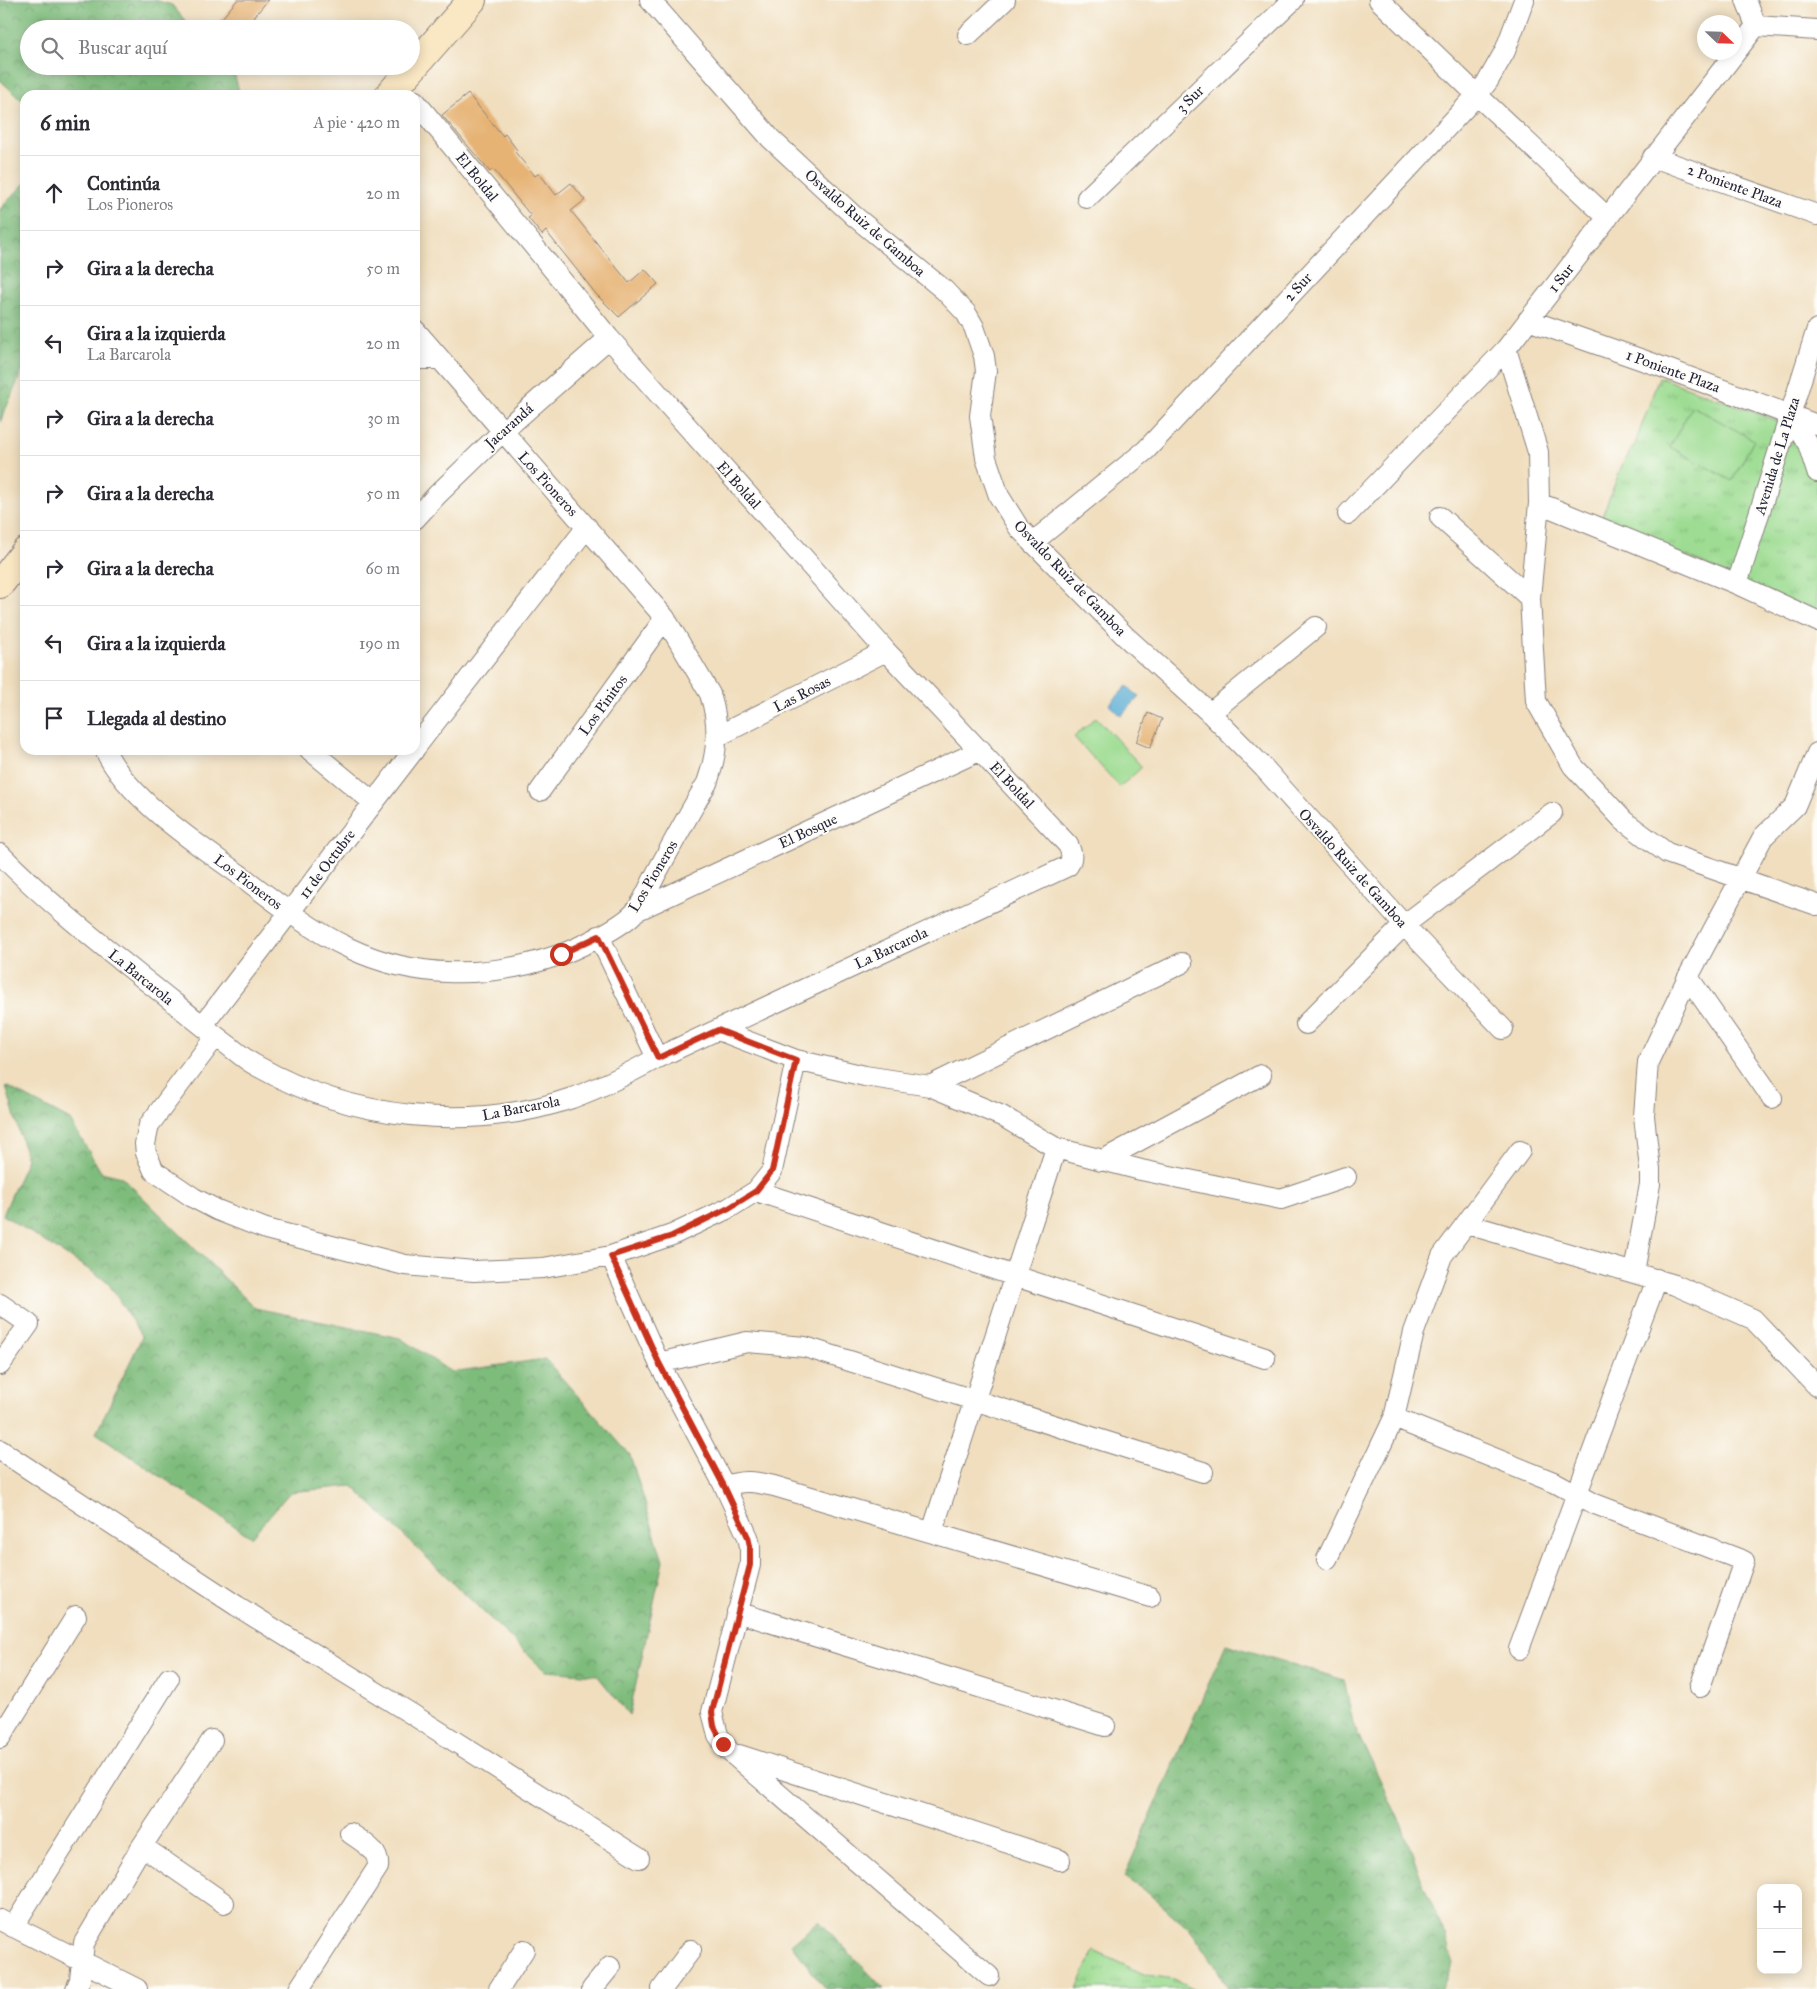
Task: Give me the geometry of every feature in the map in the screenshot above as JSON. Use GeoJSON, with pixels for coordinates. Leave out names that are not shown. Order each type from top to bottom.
{"type":"FeatureCollection","features":[{"type":"Feature","properties":{"kind":"main road"},"geometry":{"type":"LineString","coordinates":[[420,71],[472,0]]}},
{"type":"Feature","properties":{"kind":"main road"},"geometry":{"type":"LineString","coordinates":[[406,90],[417,75]]}},
{"type":"Feature","properties":{"kind":"main road"},"geometry":{"type":"LineString","coordinates":[[0,584],[20,558]]}},
{"type":"Feature","properties":{"kind":"street","name":"Osvaldo Ruiz de Gamboa"},"geometry":{"type":"LineString","coordinates":[[650,0],[771,139],[854,216],[944,290],[966,314],[974,327],[984,356],[986,371],[980,416],[986,458],[992,479],[1004,504],[1019,528],[1125,636],[1210,713],[1264,768],[1404,925],[1503,1029]]}},
{"type":"Feature","properties":{"kind":"street"},"geometry":{"type":"LineString","coordinates":[[968,35],[1005,0]]}},
{"type":"Feature","properties":{"kind":"street","name":"3 Sur"},"geometry":{"type":"LineString","coordinates":[[1087,198],[1293,0]]}},
{"type":"Feature","properties":{"kind":"street"},"geometry":{"type":"LineString","coordinates":[[1379,0],[1608,218]]}},
{"type":"Feature","properties":{"kind":"street","name":"2 Sur"},"geometry":{"type":"LineString","coordinates":[[1032,543],[1146,450],[1477,95],[1488,81],[1505,51],[1524,0]]}},
{"type":"Feature","properties":{"kind":"street"},"geometry":{"type":"LineString","coordinates":[[1746,0],[1756,26],[1817,30]]}},
{"type":"Feature","properties":{"kind":"street","name":"1 Sur"},"geometry":{"type":"LineString","coordinates":[[1348,514],[1506,349],[1756,26]]}},
{"type":"Feature","properties":{"kind":"street","name":"El Boldal"},"geometry":{"type":"LineString","coordinates":[[420,112],[608,338],[886,651],[981,750],[1068,845],[1072,853],[1072,860]]}},
{"type":"Feature","properties":{"kind":"street","name":"2 Poniente Plaza"},"geometry":{"type":"LineString","coordinates":[[1653,157],[1817,215]]}},
{"type":"Feature","properties":{"kind":"street","name":"1 Poniente Plaza"},"geometry":{"type":"LineString","coordinates":[[1528,320],[1654,364],[1817,425]]}},
{"type":"Feature","properties":{"kind":"street","name":"Avenida de La Plaza"},"geometry":{"type":"LineString","coordinates":[[1737,584],[1817,329]]}},
{"type":"Feature","properties":{"kind":"street","name":"Los Pioneros"},"geometry":{"type":"LineString","coordinates":[[108,755],[118,772],[153,807],[203,848],[290,913],[347,948],[370,957],[410,968],[442,972],[467,973],[515,968],[561,954],[599,936],[636,911],[707,782],[716,752],[718,736],[717,722],[710,694],[704,680],[665,618],[420,336]]}},
{"type":"Feature","properties":{"kind":"street","name":"Jacarandá"},"geometry":{"type":"LineString","coordinates":[[420,514],[437,494],[502,432],[608,338]]}},
{"type":"Feature","properties":{"kind":"street"},"geometry":{"type":"LineString","coordinates":[[1506,349],[1538,452],[1539,503],[1530,598],[1536,701],[1573,766],[1624,821],[1667,853],[1817,905]]}},
{"type":"Feature","properties":{"kind":"street"},"geometry":{"type":"LineString","coordinates":[[420,360],[439,359]]}},
{"type":"Feature","properties":{"kind":"street"},"geometry":{"type":"LineString","coordinates":[[1790,414],[1808,444],[1817,472]]}},
{"type":"Feature","properties":{"kind":"street"},"geometry":{"type":"LineString","coordinates":[[1539,503],[1737,584],[1817,621]]}},
{"type":"Feature","properties":{"kind":"street"},"geometry":{"type":"LineString","coordinates":[[1440,517],[1530,598]]}},
{"type":"Feature","properties":{"kind":"street","name":"11 de Octubre"},"geometry":{"type":"LineString","coordinates":[[420,741],[587,527]]}},
{"type":"Feature","properties":{"kind":"street","name":"Los Pinitos"},"geometry":{"type":"LineString","coordinates":[[540,791],[665,618]]}},
{"type":"Feature","properties":{"kind":"street"},"geometry":{"type":"LineString","coordinates":[[1210,713],[1316,628]]}},
{"type":"Feature","properties":{"kind":"street","name":"Las Rosas"},"geometry":{"type":"LineString","coordinates":[[718,736],[886,651]]}},
{"type":"Feature","properties":{"kind":"street","name":"El Bosque"},"geometry":{"type":"LineString","coordinates":[[636,911],[981,750]]}},
{"type":"Feature","properties":{"kind":"street"},"geometry":{"type":"LineString","coordinates":[[1634,1272],[1650,1184],[1644,1116],[1648,1062],[1688,977],[1763,837],[1795,806],[1817,752]]}},
{"type":"Feature","properties":{"kind":"street"},"geometry":{"type":"LineString","coordinates":[[316,755],[373,802]]}},
{"type":"Feature","properties":{"kind":"street","name":"11 de Octubre"},"geometry":{"type":"LineString","coordinates":[[409,755],[290,913],[209,1031],[154,1116],[146,1134],[146,1153],[154,1171],[194,1198],[233,1217],[266,1229],[406,1265],[440,1269],[509,1271],[569,1264],[611,1256],[672,1236],[715,1215],[756,1191]]}},
{"type":"Feature","properties":{"kind":"street"},"geometry":{"type":"LineString","coordinates":[[1306,1024],[1404,925],[1552,813]]}},
{"type":"Feature","properties":{"kind":"street","name":"La Barcarola"},"geometry":{"type":"LineString","coordinates":[[0,854],[70,920],[209,1031],[255,1065],[314,1093],[346,1103],[411,1116],[444,1117],[508,1113],[570,1098],[622,1077],[658,1058],[1068,866],[1072,860]]}},
{"type":"Feature","properties":{"kind":"street"},"geometry":{"type":"LineString","coordinates":[[599,936],[658,1058]]}},
{"type":"Feature","properties":{"kind":"street"},"geometry":{"type":"LineString","coordinates":[[930,1086],[1182,963]]}},
{"type":"Feature","properties":{"kind":"street"},"geometry":{"type":"LineString","coordinates":[[1688,977],[1772,1098]]}},
{"type":"Feature","properties":{"kind":"street"},"geometry":{"type":"LineString","coordinates":[[718,1030],[796,1060],[865,1076],[930,1086],[1002,1116],[1056,1148],[1101,1161],[1281,1199],[1346,1177]]}},
{"type":"Feature","properties":{"kind":"street"},"geometry":{"type":"LineString","coordinates":[[796,1060],[772,1171],[756,1191],[1265,1358]]}},
{"type":"Feature","properties":{"kind":"street"},"geometry":{"type":"LineString","coordinates":[[1101,1161],[1261,1075]]}},
{"type":"Feature","properties":{"kind":"street"},"geometry":{"type":"LineString","coordinates":[[932,1532],[1056,1148]]}},
{"type":"Feature","properties":{"kind":"street"},"geometry":{"type":"LineString","coordinates":[[1327,1559],[1394,1418],[1414,1332],[1442,1256],[1520,1151]]}},
{"type":"Feature","properties":{"kind":"street"},"geometry":{"type":"LineString","coordinates":[[1467,1224],[1675,1284],[1753,1319],[1817,1386]]}},
{"type":"Feature","properties":{"kind":"street"},"geometry":{"type":"LineString","coordinates":[[611,1256],[659,1363],[725,1488],[750,1546],[750,1565],[712,1712],[718,1735],[729,1751],[989,1976]]}},
{"type":"Feature","properties":{"kind":"street"},"geometry":{"type":"LineString","coordinates":[[1519,1649],[1657,1279]]}},
{"type":"Feature","properties":{"kind":"street"},"geometry":{"type":"LineString","coordinates":[[0,1304],[29,1324],[0,1365]]}},
{"type":"Feature","properties":{"kind":"street"},"geometry":{"type":"LineString","coordinates":[[659,1363],[747,1342],[805,1347],[1204,1472]]}},
{"type":"Feature","properties":{"kind":"street"},"geometry":{"type":"LineString","coordinates":[[1394,1418],[1556,1483],[1595,1504],[1744,1561],[1700,1687]]}},
{"type":"Feature","properties":{"kind":"street"},"geometry":{"type":"LineString","coordinates":[[0,1450],[236,1606],[640,1858]]}},
{"type":"Feature","properties":{"kind":"street"},"geometry":{"type":"LineString","coordinates":[[725,1488],[741,1482],[759,1482],[1150,1598]]}},
{"type":"Feature","properties":{"kind":"street"},"geometry":{"type":"LineString","coordinates":[[737,1612],[1105,1726]]}},
{"type":"Feature","properties":{"kind":"street"},"geometry":{"type":"LineString","coordinates":[[0,1738],[76,1616]]}},
{"type":"Feature","properties":{"kind":"street"},"geometry":{"type":"LineString","coordinates":[[137,1989],[7,1924],[169,1678]]}},
{"type":"Feature","properties":{"kind":"street"},"geometry":{"type":"LineString","coordinates":[[76,1989],[80,1980],[84,1943],[142,1846],[212,1740]]}},
{"type":"Feature","properties":{"kind":"street"},"geometry":{"type":"LineString","coordinates":[[729,1751],[1060,1860]]}},
{"type":"Feature","properties":{"kind":"street"},"geometry":{"type":"LineString","coordinates":[[299,1989],[378,1867],[378,1858],[374,1851],[350,1833]]}},
{"type":"Feature","properties":{"kind":"street"},"geometry":{"type":"LineString","coordinates":[[142,1846],[224,1902]]}},
{"type":"Feature","properties":{"kind":"street"},"geometry":{"type":"LineString","coordinates":[[499,1989],[524,1950]]}},
{"type":"Feature","properties":{"kind":"street"},"geometry":{"type":"LineString","coordinates":[[662,1989],[690,1950]]}},
{"type":"Feature","properties":{"kind":"street"},"geometry":{"type":"LineString","coordinates":[[592,1989],[610,1967]]}},
{"type":"Feature","properties":{"kind":"green space"},"geometry":{"type":"Polygon","coordinates":[[[0,0],[155,0],[172,5],[184,20],[20,20],[20,75],[235,75],[239,90],[20,90],[20,98],[0,80],[0,0]]]}},
{"type":"Feature","properties":{"kind":"green space"},"geometry":{"type":"Polygon","coordinates":[[[20,188],[20,376],[0,422],[0,209],[20,188]]]}},
{"type":"Feature","properties":{"kind":"green space"},"geometry":{"type":"Polygon","coordinates":[[[1659,377],[1817,435],[1817,614],[1601,519],[1623,463],[1635,444],[1659,377]]]}},
{"type":"Feature","properties":{"kind":"green space"},"geometry":{"type":"Polygon","coordinates":[[[1692,406],[1754,440],[1732,481],[1670,447],[1692,406]]]}},
{"type":"Feature","properties":{"kind":"green space"},"geometry":{"type":"Polygon","coordinates":[[[1096,717],[1142,767],[1120,787],[1074,737],[1096,717]]]}},
{"type":"Feature","properties":{"kind":"green space"},"geometry":{"type":"Polygon","coordinates":[[[6,1086],[70,1120],[101,1172],[122,1177],[255,1308],[400,1338],[451,1372],[545,1359],[630,1455],[663,1561],[629,1715],[597,1675],[545,1671],[352,1486],[290,1492],[251,1537],[96,1433],[142,1337],[107,1281],[3,1215],[27,1159],[6,1086]]]}},
{"type":"Feature","properties":{"kind":"green space"},"geometry":{"type":"Polygon","coordinates":[[[1226,1644],[1344,1680],[1353,1723],[1403,1828],[1422,1881],[1445,1935],[1453,1964],[1441,1989],[1229,1989],[1208,1954],[1191,1931],[1148,1893],[1124,1877],[1226,1644]]]}},
{"type":"Feature","properties":{"kind":"green space"},"geometry":{"type":"Polygon","coordinates":[[[819,1921],[884,1989],[825,1989],[791,1944],[819,1921]]]}},
{"type":"Feature","properties":{"kind":"green space"},"geometry":{"type":"Polygon","coordinates":[[[1094,1951],[1146,1975],[1174,1979],[1194,1989],[1077,1989],[1094,1951]]]}},
{"type":"Feature","properties":{"kind":"water"},"geometry":{"type":"Polygon","coordinates":[[[1127,686],[1139,697],[1121,716],[1109,705],[1127,686]]]}},
{"type":"Feature","properties":{"kind":"building"},"geometry":{"type":"Polygon","coordinates":[[[237,0],[268,0],[254,17],[258,20],[220,20],[237,0]]]}},
{"type":"Feature","properties":{"kind":"building"},"geometry":{"type":"Polygon","coordinates":[[[468,94],[503,136],[505,134],[517,150],[515,152],[535,176],[539,173],[556,195],[571,183],[585,200],[571,211],[629,283],[645,269],[658,284],[619,317],[596,294],[546,231],[542,235],[528,218],[531,216],[493,169],[490,172],[442,115],[468,94]]]}},
{"type":"Feature","properties":{"kind":"building"},"geometry":{"type":"Polygon","coordinates":[[[1148,713],[1162,719],[1150,748],[1136,742],[1148,713]]]}},
{"type":"Feature","properties":{"kind":"route"},"geometry":{"type":"LineString","coordinates":[[561,954],[584,945],[599,936],[658,1058],[718,1030],[796,1060],[772,1171],[756,1191],[729,1208],[672,1236],[611,1256],[659,1363],[725,1488],[748,1537],[750,1565],[712,1712],[714,1726],[723,1744]]}}]}
